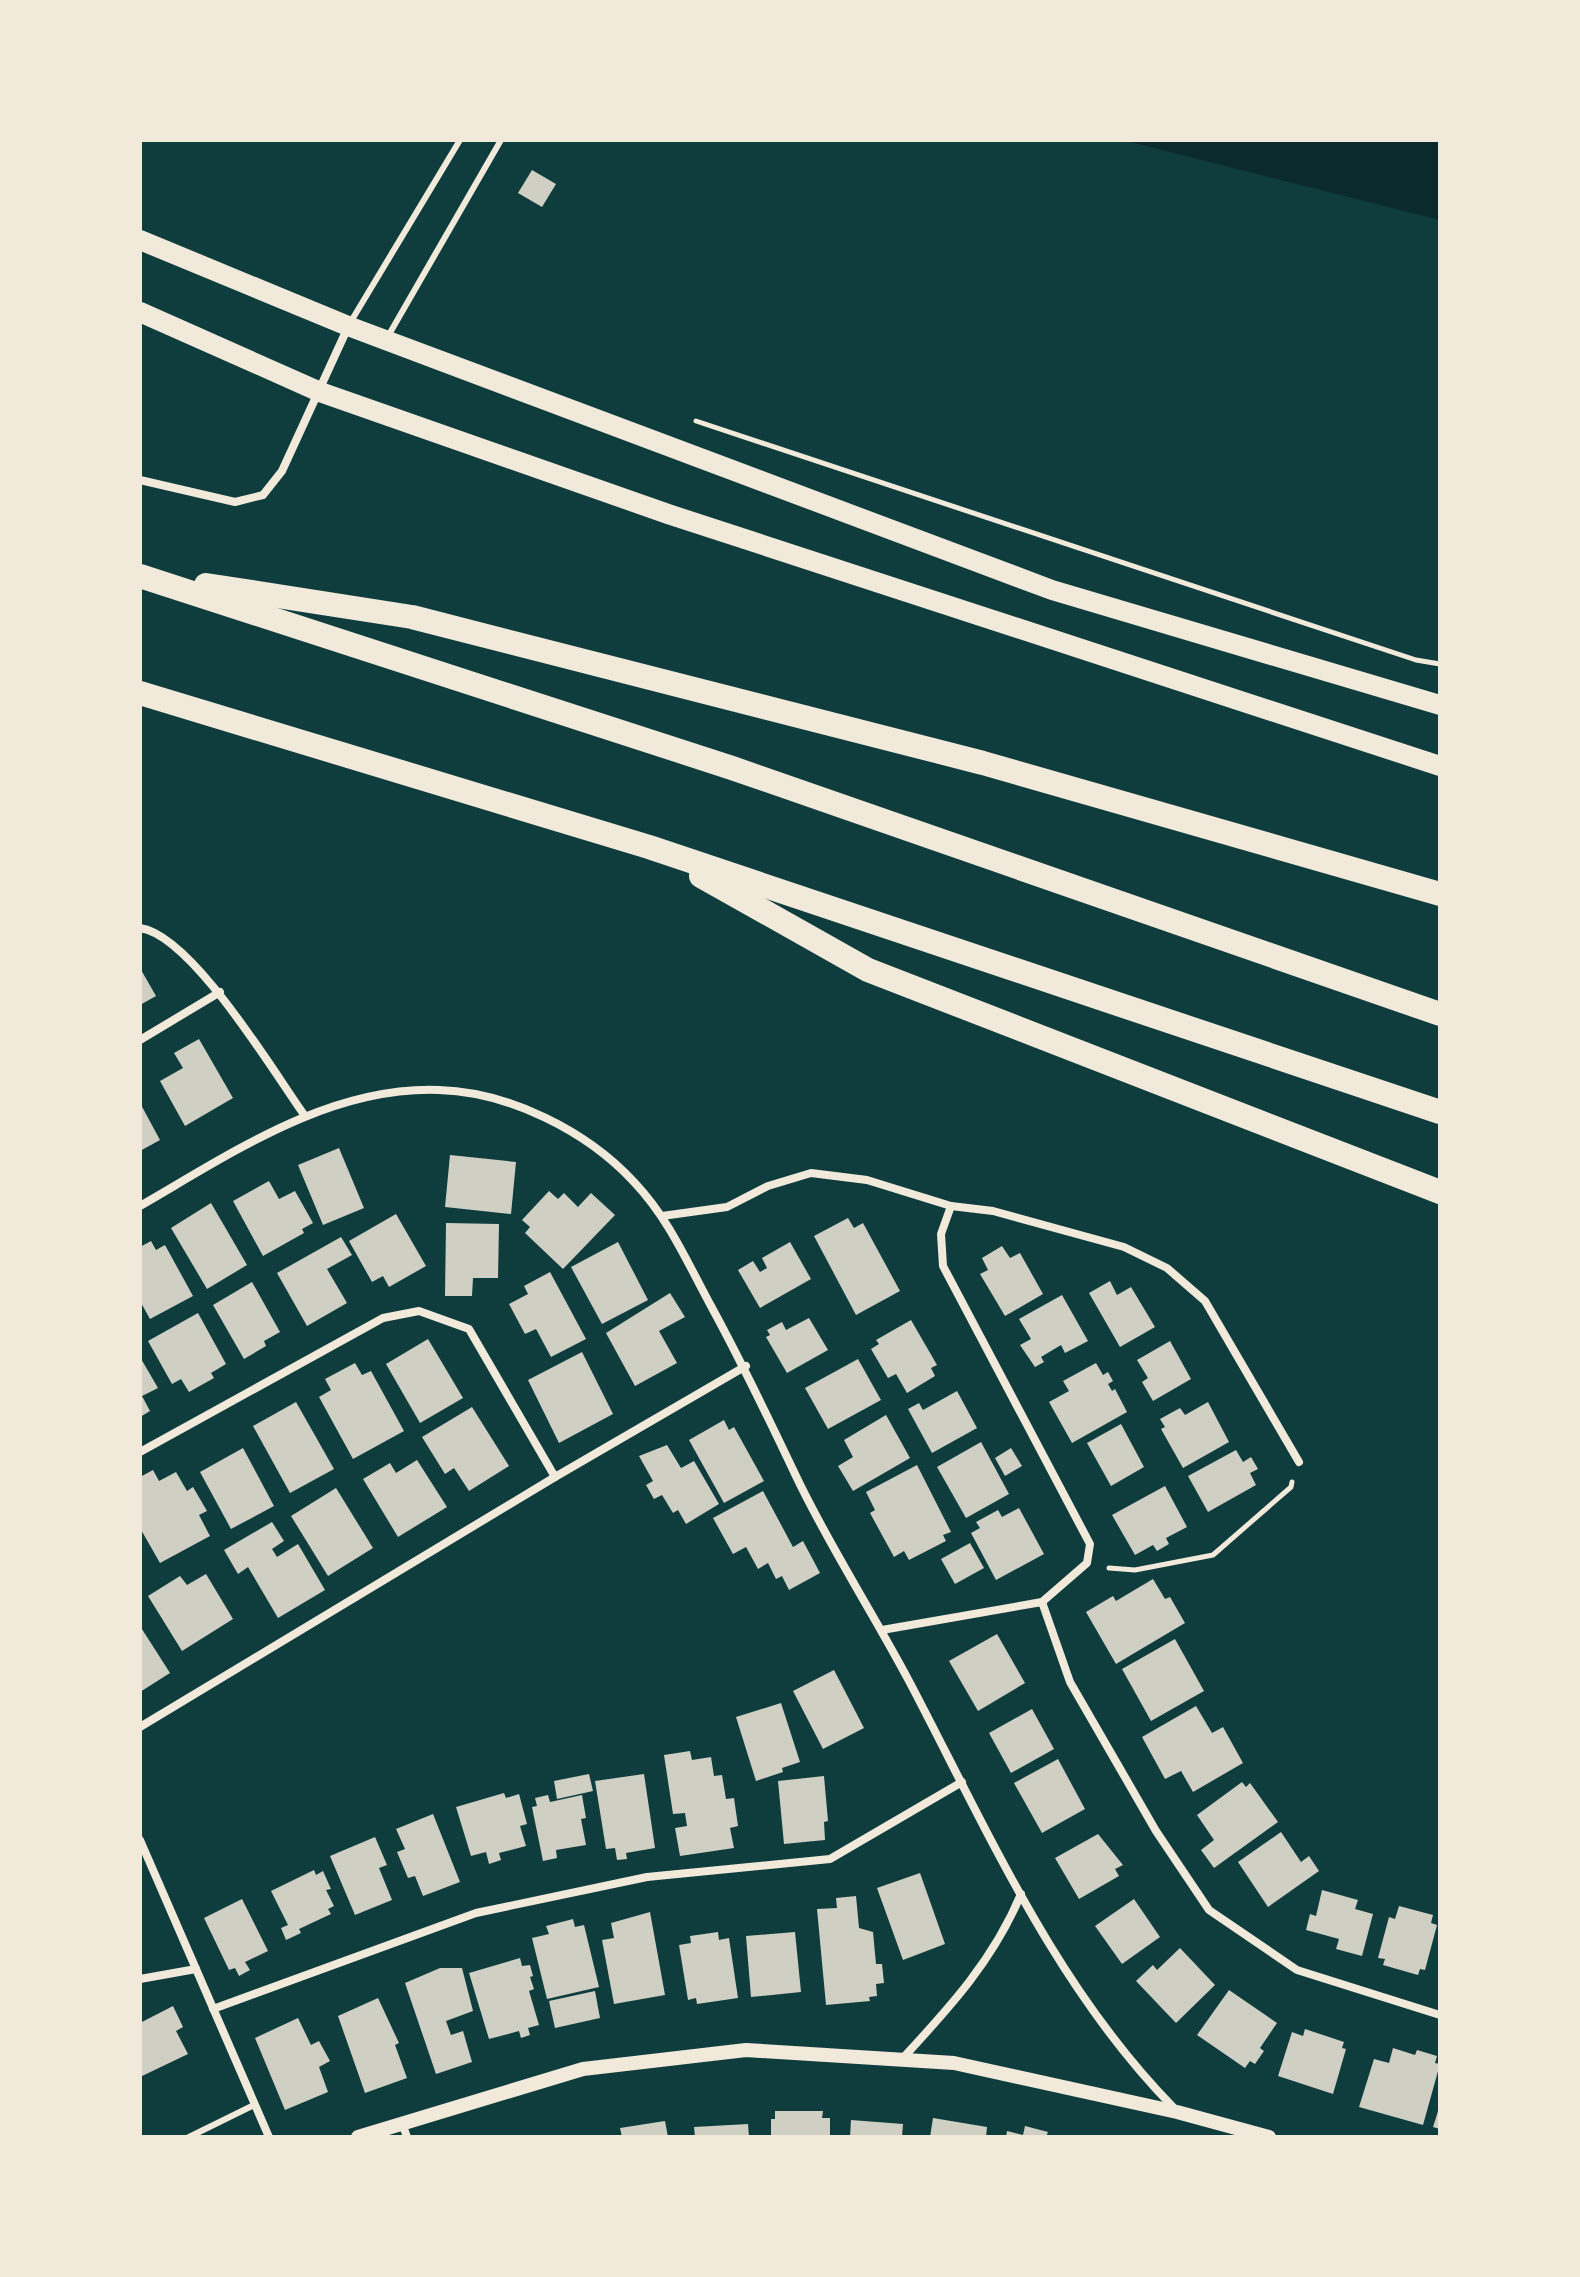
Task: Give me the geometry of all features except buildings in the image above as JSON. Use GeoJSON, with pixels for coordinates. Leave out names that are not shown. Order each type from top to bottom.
{"type":"FeatureCollection","features":[{"type":"Feature","properties":{"kind":"highway"},"geometry":{"type":"LineString","coordinates":[[140,575],[412,617],[983,763],[1440,894]]}},
{"type":"Feature","properties":{"kind":"highway"},"geometry":{"type":"LineString","coordinates":[[140,575],[732,768],[1440,1014]]}},
{"type":"Feature","properties":{"kind":"highway"},"geometry":{"type":"LineString","coordinates":[[140,693],[649,847],[1440,1112]]}},
{"type":"Feature","properties":{"kind":"highway"},"geometry":{"type":"LineString","coordinates":[[649,847],[868,970],[1440,1192]]}},
{"type":"Feature","properties":{"kind":"main road"},"geometry":{"type":"LineString","coordinates":[[140,240],[348,326],[1052,590],[1440,705]]}},
{"type":"Feature","properties":{"kind":"main road"},"geometry":{"type":"LineString","coordinates":[[140,312],[320,392],[668,514],[1440,766]]}},
{"type":"Feature","properties":{"kind":"street"},"geometry":{"type":"LineString","coordinates":[[140,480],[235,502],[263,495],[282,471],[348,326]]}},
{"type":"Feature","properties":{"kind":"street"},"geometry":{"type":"LineString","coordinates":[[140,928],[190,958],[220,992],[305,1116]]}},
{"type":"Feature","properties":{"kind":"street"},"geometry":{"type":"LineString","coordinates":[[140,1040],[220,992]]}},
{"type":"Feature","properties":{"kind":"street"},"geometry":{"type":"LineString","coordinates":[[140,1206],[305,1116],[347,1100],[393,1092],[440,1090],[486,1096],[571,1131],[609,1158],[662,1216],[746,1366],[797,1478],[882,1630],[1021,1894],[1088,2007],[1144,2078],[1177,2112]]}},
{"type":"Feature","properties":{"kind":"street"},"geometry":{"type":"LineString","coordinates":[[662,1216],[727,1207],[768,1186],[811,1173],[867,1180],[951,1206],[993,1211],[1124,1247],[1167,1268],[1205,1301],[1299,1462]]}},
{"type":"Feature","properties":{"kind":"street"},"geometry":{"type":"LineString","coordinates":[[882,1630],[1042,1602],[1087,1563],[1090,1544],[943,1266],[941,1234],[951,1206]]}},
{"type":"Feature","properties":{"kind":"street"},"geometry":{"type":"LineString","coordinates":[[140,1452],[383,1318],[419,1311],[469,1329],[555,1477]]}},
{"type":"Feature","properties":{"kind":"street"},"geometry":{"type":"LineString","coordinates":[[140,1727],[746,1366]]}},
{"type":"Feature","properties":{"kind":"street"},"geometry":{"type":"LineString","coordinates":[[1042,1602],[1070,1682],[1156,1831],[1209,1910],[1297,1970],[1440,2015]]}},
{"type":"Feature","properties":{"kind":"street"},"geometry":{"type":"LineString","coordinates":[[213,2009],[476,1913],[647,1877],[830,1859],[962,1782]]}},
{"type":"Feature","properties":{"kind":"street"},"geometry":{"type":"LineString","coordinates":[[140,1840],[252,2106],[269,2137]]}},
{"type":"Feature","properties":{"kind":"street"},"geometry":{"type":"LineString","coordinates":[[903,2058],[973,1981],[1008,1926],[1021,1894]]}},
{"type":"Feature","properties":{"kind":"street"},"geometry":{"type":"LineString","coordinates":[[140,1979],[196,1969]]}},
{"type":"Feature","properties":{"kind":"street"},"geometry":{"type":"LineString","coordinates":[[358,2137],[404,2130],[583,2069],[746,2050],[954,2063],[1177,2112],[1269,2137]]}},
{"type":"Feature","properties":{"kind":"lane"},"geometry":{"type":"LineString","coordinates":[[348,326],[460,140]]}},
{"type":"Feature","properties":{"kind":"lane"},"geometry":{"type":"LineString","coordinates":[[386,340],[501,140]]}},
{"type":"Feature","properties":{"kind":"lane"},"geometry":{"type":"LineString","coordinates":[[189,2137],[252,2106]]}},
{"type":"Feature","properties":{"kind":"path"},"geometry":{"type":"LineString","coordinates":[[684,417],[1416,660],[1440,664]]}},
{"type":"Feature","properties":{"kind":"path"},"geometry":{"type":"LineString","coordinates":[[1087,1563],[1135,1570],[1213,1555],[1291,1487],[1299,1462]]}},
{"type":"Feature","properties":{"kind":"water"},"geometry":{"type":"Polygon","coordinates":[[[1122,140],[1440,140],[1440,220],[1122,140]]]}}]}
